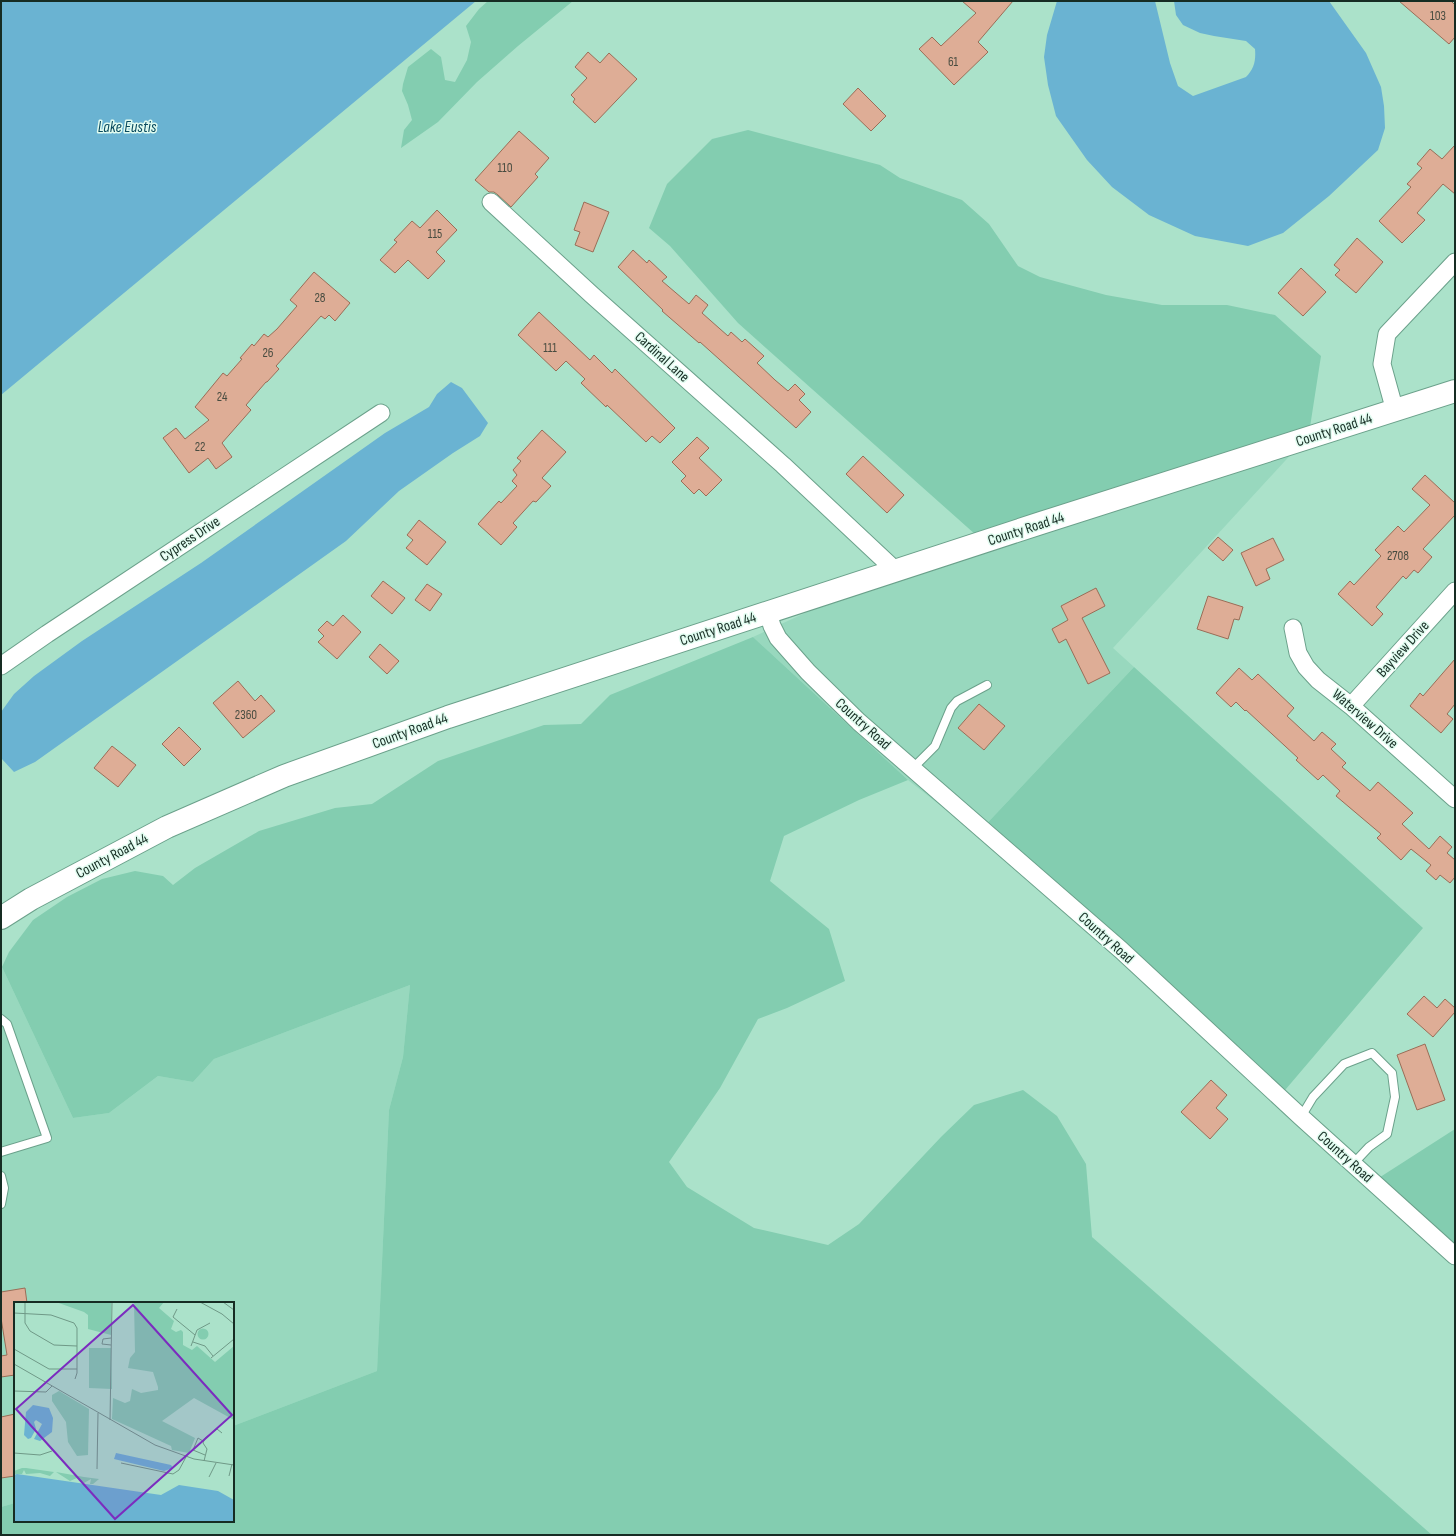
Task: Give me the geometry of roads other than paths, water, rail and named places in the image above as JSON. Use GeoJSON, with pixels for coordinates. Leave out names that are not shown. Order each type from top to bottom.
{"type":"FeatureCollection","features":[{"type":"Feature","properties":{"kind":"main road","name":"County Road 44"},"geometry":{"type":"LineString","coordinates":[[1,918],[31,899],[167,827],[284,776],[448,717],[1455,391]]}},
{"type":"Feature","properties":{"kind":"street","name":"Cardinal Lane"},"geometry":{"type":"LineString","coordinates":[[491,202],[586,290],[783,465],[896,571]]}},
{"type":"Feature","properties":{"kind":"street"},"geometry":{"type":"LineString","coordinates":[[1395,411],[1382,364],[1388,334],[1455,262]]}},
{"type":"Feature","properties":{"kind":"street","name":"Cypress Drive"},"geometry":{"type":"LineString","coordinates":[[1,666],[381,413]]}},
{"type":"Feature","properties":{"kind":"street","name":"Bayview Drive"},"geometry":{"type":"LineString","coordinates":[[1351,706],[1455,591]]}},
{"type":"Feature","properties":{"kind":"street","name":"Country Road"},"geometry":{"type":"LineString","coordinates":[[768,613],[778,638],[808,672],[859,722],[1121,950],[1301,1117],[1455,1256]]}},
{"type":"Feature","properties":{"kind":"street","name":"Waterview Drive"},"geometry":{"type":"LineString","coordinates":[[1293,628],[1298,653],[1306,667],[1318,680],[1351,706],[1455,799]]}},
{"type":"Feature","properties":{"kind":"lane"},"geometry":{"type":"LineString","coordinates":[[913,768],[935,746],[951,708],[957,701],[987,685]]}},
{"type":"Feature","properties":{"kind":"lane"},"geometry":{"type":"LineString","coordinates":[[1,1018],[7,1024],[47,1138],[1,1152]]}},
{"type":"Feature","properties":{"kind":"lane"},"geometry":{"type":"LineString","coordinates":[[1301,1117],[1313,1097],[1344,1064],[1372,1053],[1392,1073],[1396,1097],[1388,1134],[1369,1147],[1353,1164]]}},
{"type":"Feature","properties":{"kind":"lane"},"geometry":{"type":"LineString","coordinates":[[1,1176],[4,1188],[1,1204]]}},
{"type":"Feature","properties":{"kind":"water","name":"Lake Eustis"},"geometry":{"type":"Polygon","coordinates":[[[1,1],[476,1],[1,395],[1,1]]]}},
{"type":"Feature","properties":{"kind":"water"},"geometry":{"type":"Polygon","coordinates":[[[1057,1],[1155,1],[1170,63],[1178,86],[1193,96],[1246,77],[1254,64],[1255,49],[1246,41],[1200,33],[1183,25],[1176,15],[1174,1],[1329,1],[1366,53],[1381,87],[1385,128],[1378,150],[1329,196],[1283,233],[1248,246],[1195,236],[1149,215],[1112,187],[1087,160],[1056,116],[1048,85],[1044,57],[1047,35],[1057,1]]]}},
{"type":"Feature","properties":{"kind":"water"},"geometry":{"type":"Polygon","coordinates":[[[451,382],[462,388],[488,423],[480,436],[399,491],[346,541],[35,762],[14,772],[1,758],[1,712],[14,694],[34,676],[82,641],[201,563],[385,433],[429,407],[437,394],[451,382]]]}}]}
